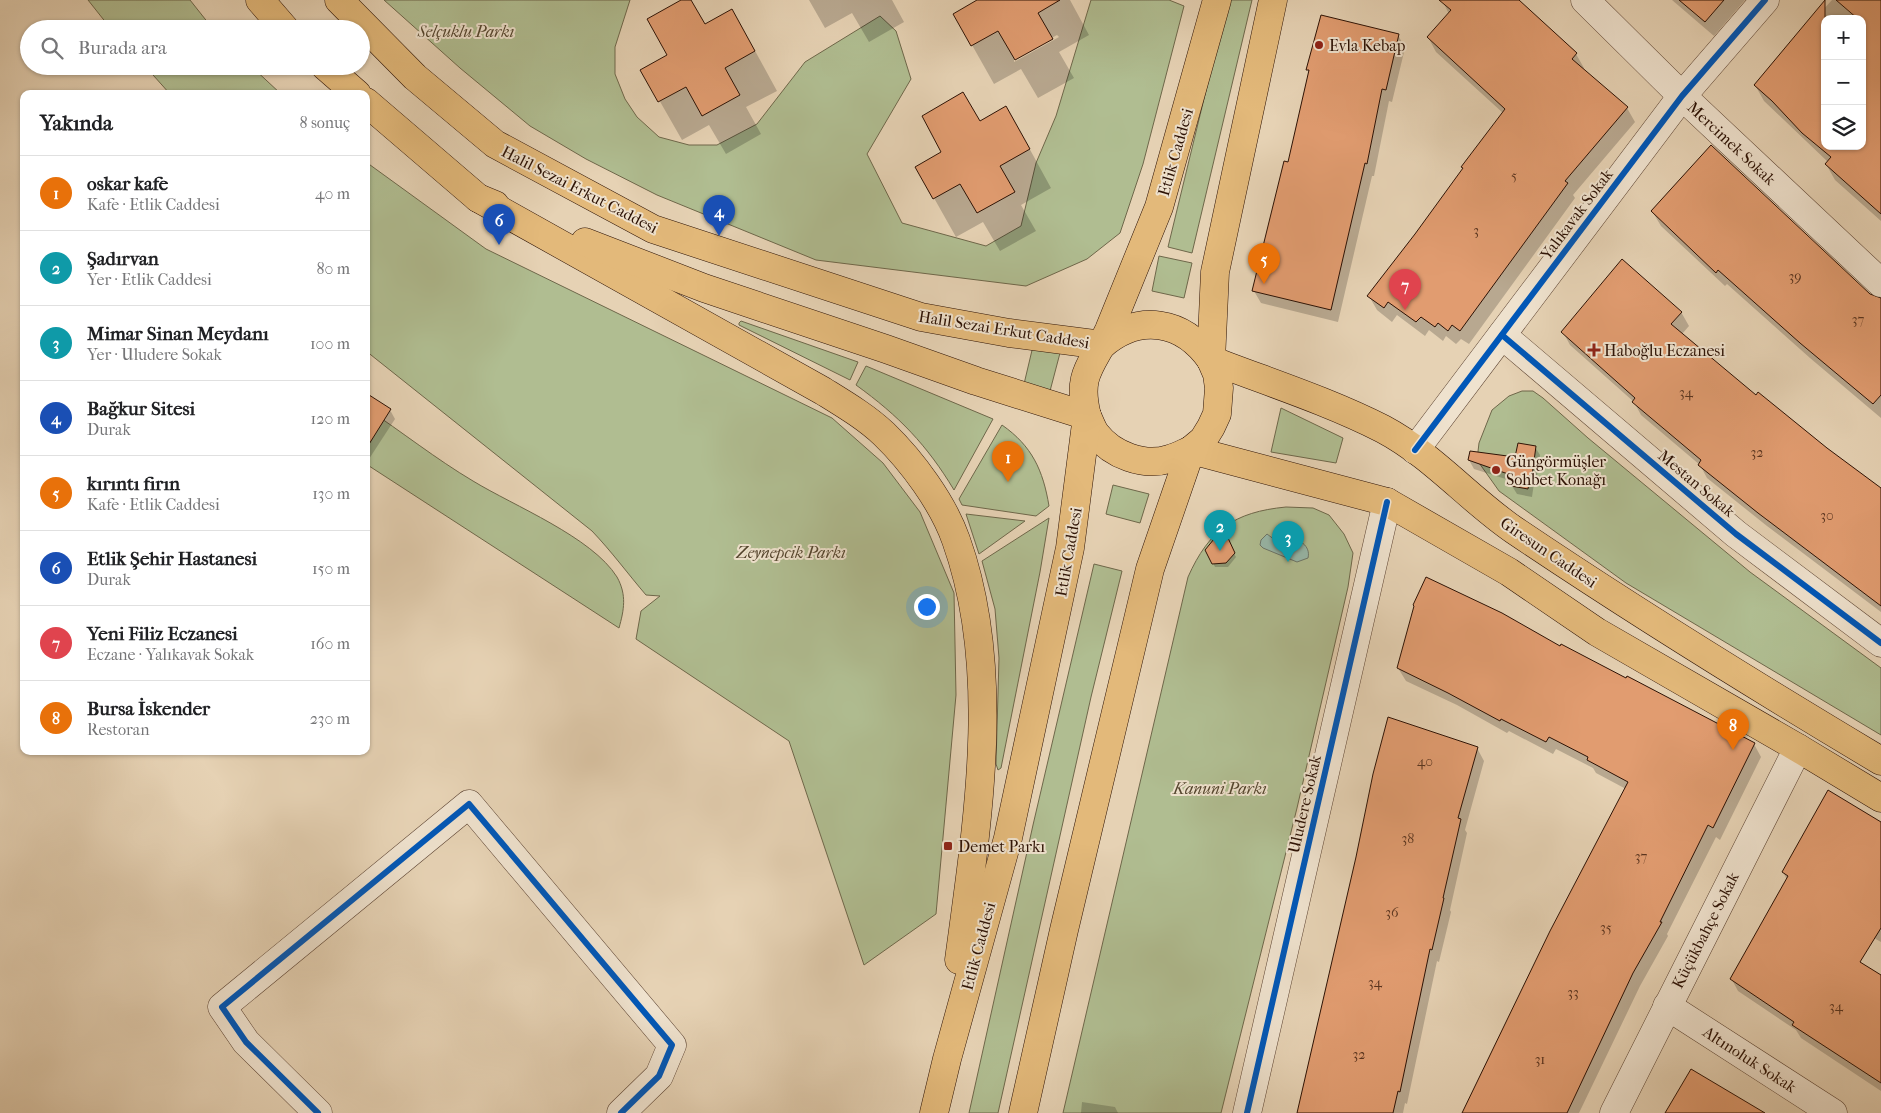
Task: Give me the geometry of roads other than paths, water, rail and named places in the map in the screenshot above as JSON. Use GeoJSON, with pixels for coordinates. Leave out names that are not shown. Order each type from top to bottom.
{"type":"FeatureCollection","features":[{"type":"Feature","properties":{"kind":"main road"},"geometry":{"type":"LineString","coordinates":[[260,0],[277,20]]}},
{"type":"Feature","properties":{"kind":"main road","name":"Halil Sezai Erkut Caddesi"},"geometry":{"type":"LineString","coordinates":[[338,0],[358,20]]}},
{"type":"Feature","properties":{"kind":"main road","name":"Etlik Caddesi"},"geometry":{"type":"LineString","coordinates":[[934,1113],[946,1059],[1008,838],[1070,548],[1087,416],[1083,401],[1083,384],[1089,364],[1102,346],[1159,207],[1217,0]]}},
{"type":"Feature","properties":{"kind":"main road"},"geometry":{"type":"LineString","coordinates":[[1211,360],[1216,272],[1273,0]]}},
{"type":"Feature","properties":{"kind":"main road","name":"Halil Sezai Erkut Caddesi"},"geometry":{"type":"LineString","coordinates":[[370,32],[415,77],[495,144],[653,229],[921,317],[1009,333],[1102,346]]}},
{"type":"Feature","properties":{"kind":"main road"},"geometry":{"type":"LineString","coordinates":[[335,75],[352,90]]}},
{"type":"Feature","properties":{"kind":"main road"},"geometry":{"type":"LineString","coordinates":[[370,105],[478,198],[823,391],[866,418],[907,459],[938,503],[956,539],[975,610],[981,663],[983,726],[980,780],[946,1059]]}},
{"type":"Feature","properties":{"kind":"main road"},"geometry":{"type":"LineString","coordinates":[[478,198],[704,288],[976,381],[1087,416],[1096,433],[1106,445],[1126,457],[1154,462],[1170,459],[1191,450],[1203,440],[1217,414],[1220,395],[1218,374],[1204,349],[1187,335],[1166,326],[1152,323],[1122,331],[1102,346]]}},
{"type":"Feature","properties":{"kind":"main road","name":"Giresun Caddesi"},"geometry":{"type":"LineString","coordinates":[[1211,360],[1339,409],[1384,430],[1415,450],[1504,523],[1572,569],[1881,761]]}},
{"type":"Feature","properties":{"kind":"main road"},"geometry":{"type":"LineString","coordinates":[[1191,450],[1387,502],[1509,572],[1597,632],[1881,798]]}},
{"type":"Feature","properties":{"kind":"main road"},"geometry":{"type":"LineString","coordinates":[[1023,1113],[1066,920],[1150,569],[1191,450]]}},
{"type":"Feature","properties":{"kind":"street","name":"Mercimek Sokak"},"geometry":{"type":"LineString","coordinates":[[1585,0],[1682,96],[1881,282]]}},
{"type":"Feature","properties":{"kind":"street","name":"Yalıkavak Sokak"},"geometry":{"type":"LineString","coordinates":[[1415,450],[1682,96],[1765,0]]}},
{"type":"Feature","properties":{"kind":"street","name":"Mestan Sokak"},"geometry":{"type":"LineString","coordinates":[[1502,335],[1736,534],[1881,643]]}},
{"type":"Feature","properties":{"kind":"street","name":"Uludere Sokak"},"geometry":{"type":"LineString","coordinates":[[1247,1113],[1387,502]]}},
{"type":"Feature","properties":{"kind":"street","name":"Küçükbahçe Sokak"},"geometry":{"type":"LineString","coordinates":[[1614,1113],[1798,748]]}},
{"type":"Feature","properties":{"kind":"street"},"geometry":{"type":"LineString","coordinates":[[318,1113],[246,1042],[222,1007],[469,804],[672,1045],[659,1076],[621,1113]]}},
{"type":"Feature","properties":{"kind":"street","name":"Altınoluk Sokak"},"geometry":{"type":"LineString","coordinates":[[1667,1006],[1833,1113]]}},
{"type":"Feature","properties":{"kind":"place","name":"Evla Kebap"},"geometry":{"type":"Point","coordinates":[1319,45]}},
{"type":"Feature","properties":{"kind":"place","name":"Bağkur Sitesi"},"geometry":{"type":"Point","coordinates":[719,236]}},
{"type":"Feature","properties":{"kind":"place","name":"Etlik Şehir Hastanesi"},"geometry":{"type":"Point","coordinates":[499,245]}},
{"type":"Feature","properties":{"kind":"place","name":"kırıntı fırın"},"geometry":{"type":"Point","coordinates":[1264,284]}},
{"type":"Feature","properties":{"kind":"place","name":"Yeni Filiz Eczanesi"},"geometry":{"type":"Point","coordinates":[1405,310]}},
{"type":"Feature","properties":{"kind":"place","name":"Haboğlu Eczanesi"},"geometry":{"type":"Point","coordinates":[1594,350]}},
{"type":"Feature","properties":{"kind":"place","name":"Güngörmüşler Sohbet Konağı"},"geometry":{"type":"Point","coordinates":[1496,470]}},
{"type":"Feature","properties":{"kind":"place","name":"oskar kafe"},"geometry":{"type":"Point","coordinates":[1008,482]}},
{"type":"Feature","properties":{"kind":"place","name":"Şadırvan"},"geometry":{"type":"Point","coordinates":[1220,551]}},
{"type":"Feature","properties":{"kind":"place","name":"Mimar Sinan Meydanı"},"geometry":{"type":"Point","coordinates":[1288,562]}},
{"type":"Feature","properties":{"kind":"place","name":"Bursa İskender"},"geometry":{"type":"Point","coordinates":[1733,750]}},
{"type":"Feature","properties":{"kind":"place","name":"Demet Parkı"},"geometry":{"type":"Point","coordinates":[948,846]}},
{"type":"Feature","properties":{"kind":"park label","name":"Selçuklu Parkı"},"geometry":{"type":"Point","coordinates":[466,31]}},
{"type":"Feature","properties":{"kind":"park label","name":"Zeynepcik Parkı"},"geometry":{"type":"Point","coordinates":[791,552]}},
{"type":"Feature","properties":{"kind":"park label","name":"Kanuni Parkı"},"geometry":{"type":"Point","coordinates":[1220,788]}}]}
